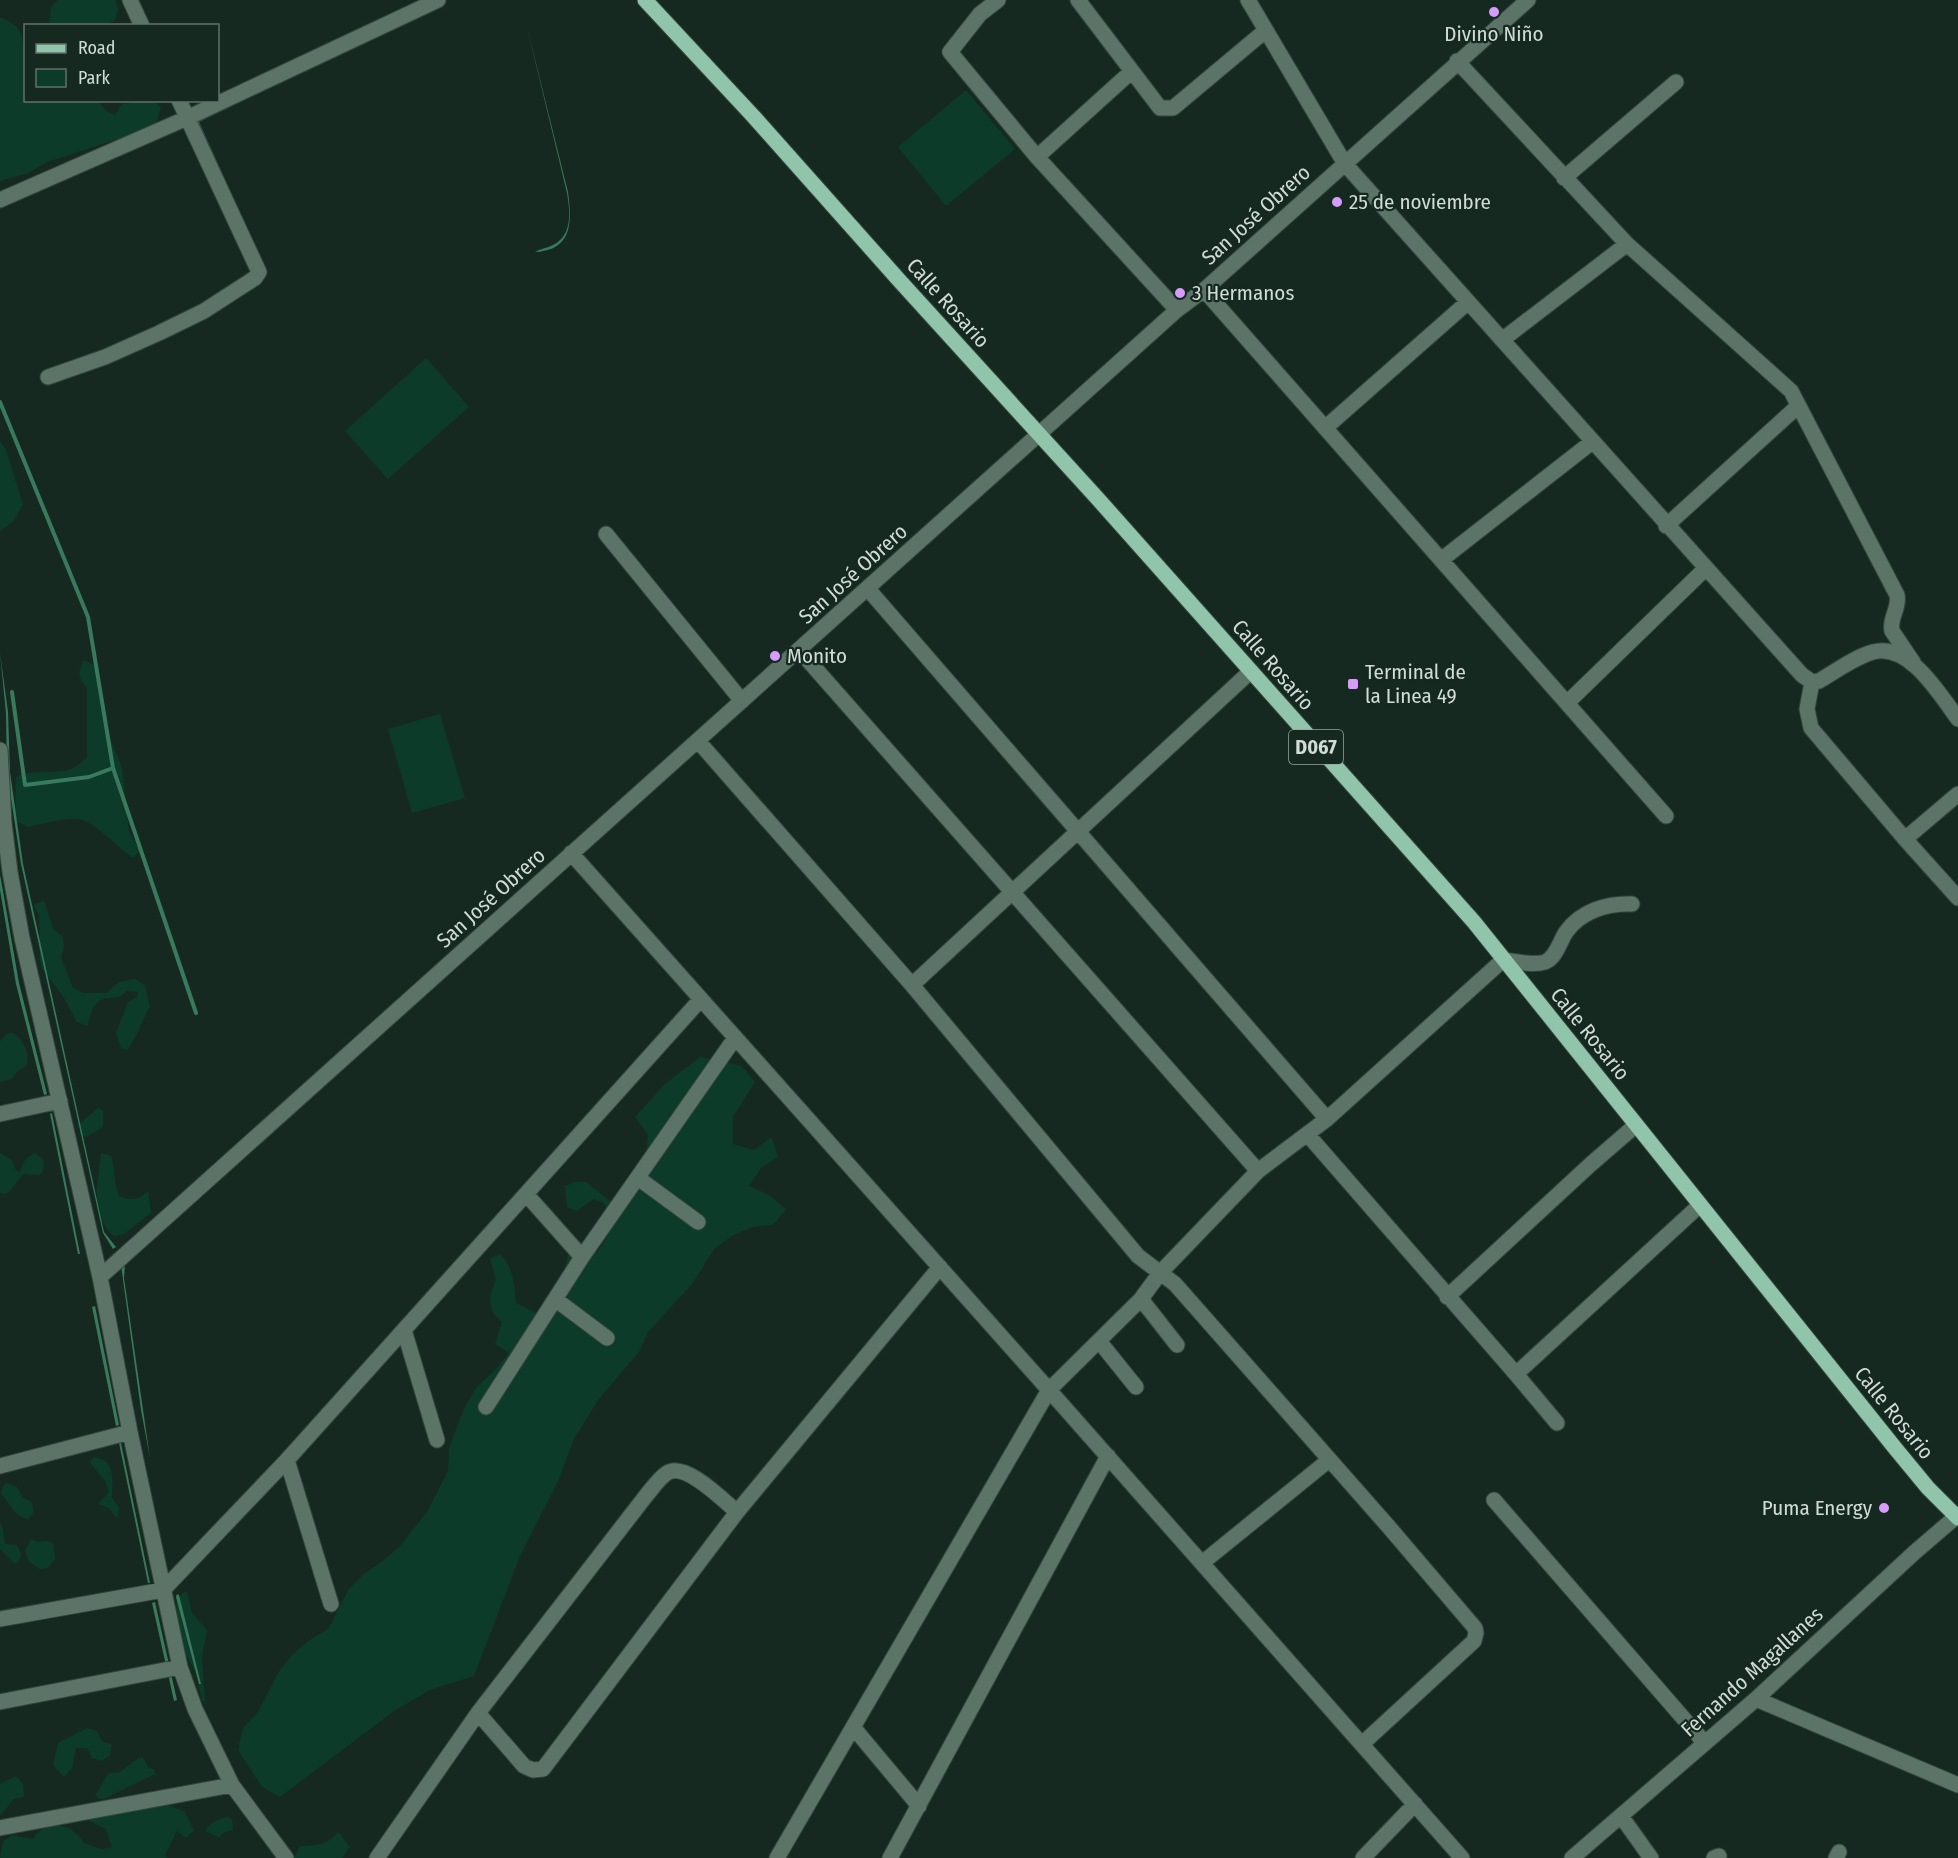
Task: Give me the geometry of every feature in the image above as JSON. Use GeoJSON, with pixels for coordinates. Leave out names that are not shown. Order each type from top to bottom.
{"type":"FeatureCollection","features":[{"type":"Feature","properties":{"kind":"main road","name":"Calle Rosario"},"geometry":{"type":"LineString","coordinates":[[645,0],[754,117],[1467,914],[1895,1448],[1928,1488],[1957,1517]]}},
{"type":"Feature","properties":{"kind":"street"},"geometry":{"type":"LineString","coordinates":[[130,0],[141,24]]}},
{"type":"Feature","properties":{"kind":"street"},"geometry":{"type":"LineString","coordinates":[[0,200],[187,118],[438,0]]}},
{"type":"Feature","properties":{"kind":"street"},"geometry":{"type":"LineString","coordinates":[[998,0],[980,14],[950,51],[1038,157],[1177,310]]}},
{"type":"Feature","properties":{"kind":"street"},"geometry":{"type":"LineString","coordinates":[[1078,0],[1160,108],[1173,108],[1265,32]]}},
{"type":"Feature","properties":{"kind":"street"},"geometry":{"type":"LineString","coordinates":[[1248,0],[1345,164],[1666,526],[1802,675],[1812,682],[1819,681],[1875,651],[1890,652],[1916,665]]}},
{"type":"Feature","properties":{"kind":"street","name":"San José Obrero"},"geometry":{"type":"LineString","coordinates":[[100,1277],[1177,310],[1204,290],[1457,61],[1528,0]]}},
{"type":"Feature","properties":{"kind":"street"},"geometry":{"type":"LineString","coordinates":[[1457,61],[1627,244],[1791,391],[1897,595],[1897,607],[1891,625],[1892,631],[1958,718]]}},
{"type":"Feature","properties":{"kind":"street"},"geometry":{"type":"LineString","coordinates":[[1038,157],[1132,71]]}},
{"type":"Feature","properties":{"kind":"street"},"geometry":{"type":"LineString","coordinates":[[1564,178],[1676,82]]}},
{"type":"Feature","properties":{"kind":"street"},"geometry":{"type":"LineString","coordinates":[[48,377],[105,357],[204,311],[255,278],[259,272],[180,102]]}},
{"type":"Feature","properties":{"kind":"street"},"geometry":{"type":"LineString","coordinates":[[1502,340],[1627,244]]}},
{"type":"Feature","properties":{"kind":"street"},"geometry":{"type":"LineString","coordinates":[[1204,290],[1666,816]]}},
{"type":"Feature","properties":{"kind":"street"},"geometry":{"type":"LineString","coordinates":[[1325,428],[1468,302]]}},
{"type":"Feature","properties":{"kind":"street"},"geometry":{"type":"LineString","coordinates":[[1666,526],[1798,406]]}},
{"type":"Feature","properties":{"kind":"street"},"geometry":{"type":"LineString","coordinates":[[1441,560],[1592,442]]}},
{"type":"Feature","properties":{"kind":"street"},"geometry":{"type":"LineString","coordinates":[[606,534],[742,701]]}},
{"type":"Feature","properties":{"kind":"street"},"geometry":{"type":"LineString","coordinates":[[1567,703],[1705,569]]}},
{"type":"Feature","properties":{"kind":"street"},"geometry":{"type":"LineString","coordinates":[[868,589],[1327,1119]]}},
{"type":"Feature","properties":{"kind":"street"},"geometry":{"type":"LineString","coordinates":[[799,650],[1258,1172]]}},
{"type":"Feature","properties":{"kind":"street"},"geometry":{"type":"LineString","coordinates":[[912,984],[1251,671]]}},
{"type":"Feature","properties":{"kind":"street"},"geometry":{"type":"LineString","coordinates":[[1812,682],[1807,709],[1811,728],[1958,898]]}},
{"type":"Feature","properties":{"kind":"street"},"geometry":{"type":"LineString","coordinates":[[698,741],[912,984],[1138,1257],[1175,1284],[1475,1628],[1474,1641],[1362,1744]]}},
{"type":"Feature","properties":{"kind":"street"},"geometry":{"type":"LineString","coordinates":[[0,750],[4,823],[22,938],[100,1277],[180,1667],[195,1710],[232,1785],[286,1858]]}},
{"type":"Feature","properties":{"kind":"street"},"geometry":{"type":"LineString","coordinates":[[1905,839],[1958,794]]}},
{"type":"Feature","properties":{"kind":"street"},"geometry":{"type":"LineString","coordinates":[[571,854],[1108,1456],[1462,1858]]}},
{"type":"Feature","properties":{"kind":"street"},"geometry":{"type":"LineString","coordinates":[[777,1858],[1049,1390],[1141,1299],[1160,1273],[1258,1172],[1327,1119],[1503,960],[1545,962],[1553,957],[1573,924],[1587,914],[1595,909],[1614,904],[1632,904]]}},
{"type":"Feature","properties":{"kind":"street"},"geometry":{"type":"LineString","coordinates":[[0,1619],[163,1590],[287,1460],[701,999]]}},
{"type":"Feature","properties":{"kind":"street"},"geometry":{"type":"LineString","coordinates":[[486,1407],[582,1257],[735,1038]]}},
{"type":"Feature","properties":{"kind":"street"},"geometry":{"type":"LineString","coordinates":[[0,1114],[60,1101]]}},
{"type":"Feature","properties":{"kind":"street"},"geometry":{"type":"LineString","coordinates":[[1447,1297],[1636,1125]]}},
{"type":"Feature","properties":{"kind":"street"},"geometry":{"type":"LineString","coordinates":[[1308,1135],[1557,1423]]}},
{"type":"Feature","properties":{"kind":"street"},"geometry":{"type":"LineString","coordinates":[[638,1178],[698,1222]]}},
{"type":"Feature","properties":{"kind":"street"},"geometry":{"type":"LineString","coordinates":[[526,1194],[582,1257]]}},
{"type":"Feature","properties":{"kind":"street"},"geometry":{"type":"LineString","coordinates":[[1516,1374],[1700,1205]]}},
{"type":"Feature","properties":{"kind":"street"},"geometry":{"type":"LineString","coordinates":[[478,1713],[524,1766],[534,1770],[543,1769],[737,1512],[940,1267]]}},
{"type":"Feature","properties":{"kind":"street"},"geometry":{"type":"LineString","coordinates":[[555,1299],[607,1338]]}},
{"type":"Feature","properties":{"kind":"street"},"geometry":{"type":"LineString","coordinates":[[1141,1299],[1177,1345]]}},
{"type":"Feature","properties":{"kind":"street"},"geometry":{"type":"LineString","coordinates":[[404,1330],[437,1440]]}},
{"type":"Feature","properties":{"kind":"street"},"geometry":{"type":"LineString","coordinates":[[1099,1341],[1136,1387]]}},
{"type":"Feature","properties":{"kind":"street"},"geometry":{"type":"LineString","coordinates":[[0,1466],[130,1432]]}},
{"type":"Feature","properties":{"kind":"street"},"geometry":{"type":"LineString","coordinates":[[890,1858],[1108,1456]]}},
{"type":"Feature","properties":{"kind":"street"},"geometry":{"type":"LineString","coordinates":[[287,1460],[331,1604]]}},
{"type":"Feature","properties":{"kind":"street"},"geometry":{"type":"LineString","coordinates":[[1202,1563],[1329,1460]]}},
{"type":"Feature","properties":{"kind":"street"},"geometry":{"type":"LineString","coordinates":[[377,1858],[478,1713],[645,1497],[668,1472],[678,1470],[691,1474],[737,1512]]}},
{"type":"Feature","properties":{"kind":"street"},"geometry":{"type":"LineString","coordinates":[[1494,1500],[1704,1742]]}},
{"type":"Feature","properties":{"kind":"street","name":"Fernando Magallanes"},"geometry":{"type":"LineString","coordinates":[[1572,1858],[1756,1699],[1915,1552],[1957,1517]]}},
{"type":"Feature","properties":{"kind":"street"},"geometry":{"type":"LineString","coordinates":[[0,1702],[180,1667]]}},
{"type":"Feature","properties":{"kind":"street"},"geometry":{"type":"LineString","coordinates":[[1756,1699],[1958,1785]]}},
{"type":"Feature","properties":{"kind":"street"},"geometry":{"type":"LineString","coordinates":[[853,1727],[919,1806]]}},
{"type":"Feature","properties":{"kind":"street"},"geometry":{"type":"LineString","coordinates":[[0,1828],[232,1785]]}},
{"type":"Feature","properties":{"kind":"street"},"geometry":{"type":"LineString","coordinates":[[1363,1858],[1415,1804]]}},
{"type":"Feature","properties":{"kind":"street"},"geometry":{"type":"LineString","coordinates":[[1621,1816],[1651,1858]]}},
{"type":"Feature","properties":{"kind":"green space"},"geometry":{"type":"Polygon","coordinates":[[[58,0],[115,0],[118,9],[115,20],[108,24],[49,24],[51,7],[58,0]]]}},
{"type":"Feature","properties":{"kind":"green space"},"geometry":{"type":"Polygon","coordinates":[[[0,17],[16,26],[22,37],[24,102],[99,102],[106,111],[115,115],[122,104],[155,102],[161,107],[155,127],[47,162],[28,173],[0,181],[0,17]]]}},
{"type":"Feature","properties":{"kind":"green space"},"geometry":{"type":"Polygon","coordinates":[[[966,90],[1015,149],[946,206],[898,147],[966,90]]]}},
{"type":"Feature","properties":{"kind":"green space"},"geometry":{"type":"Polygon","coordinates":[[[426,358],[469,407],[388,479],[345,431],[426,358]]]}},
{"type":"Feature","properties":{"kind":"green space"},"geometry":{"type":"Polygon","coordinates":[[[0,441],[6,450],[23,504],[13,522],[0,531],[0,441]]]}},
{"type":"Feature","properties":{"kind":"green space"},"geometry":{"type":"Polygon","coordinates":[[[84,660],[94,665],[106,728],[122,768],[129,832],[140,851],[133,858],[85,821],[67,819],[28,827],[18,822],[15,811],[16,777],[35,772],[71,769],[87,757],[87,688],[80,675],[80,668],[84,660]]]}},
{"type":"Feature","properties":{"kind":"green space"},"geometry":{"type":"Polygon","coordinates":[[[440,714],[465,798],[412,813],[388,729],[440,714]]]}},
{"type":"Feature","properties":{"kind":"green space"},"geometry":{"type":"Polygon","coordinates":[[[44,901],[54,930],[63,937],[64,948],[61,957],[73,988],[83,993],[106,993],[119,982],[135,979],[145,985],[150,1007],[127,1050],[121,1048],[116,1033],[128,1002],[137,997],[138,992],[127,991],[119,997],[102,999],[94,1006],[87,1026],[77,1022],[63,996],[43,970],[40,960],[39,915],[33,905],[44,901]]]}},
{"type":"Feature","properties":{"kind":"green space"},"geometry":{"type":"Polygon","coordinates":[[[13,1033],[25,1047],[27,1065],[12,1079],[0,1082],[0,1041],[7,1034],[13,1033]]]}},
{"type":"Feature","properties":{"kind":"green space"},"geometry":{"type":"Polygon","coordinates":[[[700,1057],[742,1066],[755,1082],[733,1117],[733,1144],[754,1150],[772,1137],[778,1157],[761,1168],[749,1186],[769,1195],[786,1209],[773,1225],[752,1227],[732,1236],[715,1248],[692,1284],[648,1332],[639,1352],[598,1400],[574,1439],[559,1479],[520,1556],[474,1676],[430,1690],[394,1711],[280,1797],[262,1787],[238,1750],[243,1728],[258,1712],[278,1673],[291,1656],[308,1641],[328,1629],[349,1589],[365,1573],[400,1546],[428,1510],[448,1471],[449,1448],[465,1406],[477,1387],[509,1353],[495,1344],[502,1322],[494,1314],[490,1304],[491,1292],[496,1280],[490,1259],[500,1254],[505,1259],[512,1277],[516,1303],[536,1313],[547,1310],[562,1279],[570,1247],[579,1240],[597,1252],[610,1229],[604,1203],[594,1199],[577,1211],[567,1207],[565,1186],[575,1182],[586,1182],[611,1202],[622,1203],[644,1174],[648,1135],[635,1117],[665,1084],[700,1057]]]}},
{"type":"Feature","properties":{"kind":"green space"},"geometry":{"type":"Polygon","coordinates":[[[98,1108],[103,1110],[103,1127],[87,1137],[81,1135],[78,1125],[98,1108]]]}},
{"type":"Feature","properties":{"kind":"green space"},"geometry":{"type":"Polygon","coordinates":[[[0,1153],[12,1160],[16,1170],[20,1173],[28,1157],[35,1153],[44,1160],[43,1171],[40,1175],[23,1174],[9,1192],[0,1193],[0,1153]]]}},
{"type":"Feature","properties":{"kind":"green space"},"geometry":{"type":"Polygon","coordinates":[[[101,1153],[111,1156],[119,1196],[135,1199],[148,1191],[151,1213],[124,1234],[114,1236],[101,1219],[97,1186],[101,1153]]]}},
{"type":"Feature","properties":{"kind":"green space"},"geometry":{"type":"Polygon","coordinates":[[[94,1457],[107,1462],[112,1472],[112,1498],[119,1507],[116,1517],[109,1508],[98,1504],[109,1492],[105,1481],[91,1464],[90,1461],[94,1457]]]}},
{"type":"Feature","properties":{"kind":"green space"},"geometry":{"type":"Polygon","coordinates":[[[6,1483],[17,1487],[23,1498],[31,1501],[33,1511],[28,1519],[16,1512],[1,1494],[6,1483]]]}},
{"type":"Feature","properties":{"kind":"green space"},"geometry":{"type":"Polygon","coordinates":[[[0,1523],[6,1544],[17,1545],[20,1550],[21,1555],[15,1564],[0,1549],[0,1523]]]}},
{"type":"Feature","properties":{"kind":"green space"},"geometry":{"type":"Polygon","coordinates":[[[31,1539],[53,1543],[55,1559],[48,1568],[40,1569],[28,1561],[25,1550],[31,1539]]]}},
{"type":"Feature","properties":{"kind":"green space"},"geometry":{"type":"Polygon","coordinates":[[[187,1592],[192,1613],[207,1630],[202,1657],[205,1704],[196,1673],[180,1643],[174,1608],[182,1593],[187,1592]]]}},
{"type":"Feature","properties":{"kind":"green space"},"geometry":{"type":"Polygon","coordinates":[[[87,1728],[97,1731],[102,1741],[112,1745],[110,1755],[102,1761],[92,1758],[87,1748],[76,1748],[72,1768],[64,1777],[53,1765],[58,1743],[87,1728]]]}},
{"type":"Feature","properties":{"kind":"green space"},"geometry":{"type":"Polygon","coordinates":[[[138,1758],[143,1758],[149,1768],[154,1769],[157,1777],[155,1774],[104,1799],[99,1799],[95,1795],[109,1773],[120,1772],[138,1758]]]}},
{"type":"Feature","properties":{"kind":"green space"},"geometry":{"type":"Polygon","coordinates":[[[16,1776],[23,1784],[24,1797],[14,1799],[0,1816],[0,1784],[16,1776]]]}},
{"type":"Feature","properties":{"kind":"green space"},"geometry":{"type":"Polygon","coordinates":[[[164,1804],[184,1811],[194,1830],[186,1838],[177,1831],[165,1855],[167,1858],[0,1858],[3,1841],[12,1835],[33,1839],[38,1832],[52,1826],[66,1827],[79,1836],[84,1843],[101,1849],[112,1847],[106,1829],[87,1820],[94,1812],[104,1809],[114,1815],[164,1804]]]}},
{"type":"Feature","properties":{"kind":"green space"},"geometry":{"type":"Polygon","coordinates":[[[227,1817],[232,1819],[233,1830],[222,1833],[220,1838],[205,1831],[212,1823],[227,1817]]]}},
{"type":"Feature","properties":{"kind":"green space"},"geometry":{"type":"Polygon","coordinates":[[[338,1832],[350,1847],[342,1858],[294,1858],[300,1846],[325,1842],[338,1832]]]}},
{"type":"Feature","properties":{"kind":"shaded area"},"geometry":{"type":"Polygon","coordinates":[[[526,23],[568,192],[570,213],[569,223],[567,232],[563,240],[557,246],[535,252],[553,245],[564,235],[569,222],[569,207],[526,23]]]}},
{"type":"Feature","properties":{"kind":"shaded area"},"geometry":{"type":"Polygon","coordinates":[[[318,64],[199,122],[265,268],[197,120],[318,64]]]}},
{"type":"Feature","properties":{"kind":"shaded area"},"geometry":{"type":"Polygon","coordinates":[[[0,653],[8,712],[10,772],[23,864],[104,1232],[116,1247],[113,1249],[103,1233],[21,864],[7,772],[6,713],[0,653]]]}},
{"type":"Feature","properties":{"kind":"shaded area"},"geometry":{"type":"Polygon","coordinates":[[[0,874],[19,983],[47,1094],[44,1095],[16,984],[0,890],[0,874]]]}},
{"type":"Feature","properties":{"kind":"shaded area"},"geometry":{"type":"Polygon","coordinates":[[[52,1113],[80,1254],[78,1254],[50,1114],[52,1113]]]}},
{"type":"Feature","properties":{"kind":"shaded area"},"geometry":{"type":"Polygon","coordinates":[[[125,1264],[124,1278],[150,1458],[121,1265],[125,1264]]]}},
{"type":"Feature","properties":{"kind":"shaded area"},"geometry":{"type":"Polygon","coordinates":[[[95,1306],[119,1425],[116,1426],[92,1307],[95,1306]]]}},
{"type":"Feature","properties":{"kind":"shaded area"},"geometry":{"type":"Polygon","coordinates":[[[119,1443],[121,1443],[150,1583],[148,1583],[119,1443]]]}},
{"type":"Feature","properties":{"kind":"shaded area"},"geometry":{"type":"Polygon","coordinates":[[[177,1594],[179,1595],[201,1684],[199,1684],[177,1594]]]}},
{"type":"Feature","properties":{"kind":"shaded area"},"geometry":{"type":"Polygon","coordinates":[[[155,1602],[177,1700],[174,1701],[152,1603],[155,1602]]]}},
{"type":"Feature","properties":{"kind":"waterway"},"geometry":{"type":"LineString","coordinates":[[0,402],[88,617],[113,768],[196,1013]]}},
{"type":"Feature","properties":{"kind":"waterway"},"geometry":{"type":"LineString","coordinates":[[12,692],[25,785],[89,777],[113,768]]}},
{"type":"Feature","properties":{"kind":"place","name":"Divino Niño"},"geometry":{"type":"Point","coordinates":[1494,12]}},
{"type":"Feature","properties":{"kind":"place","name":"25 de noviembre"},"geometry":{"type":"Point","coordinates":[1337,202]}},
{"type":"Feature","properties":{"kind":"place","name":"3 Hermanos"},"geometry":{"type":"Point","coordinates":[1180,293]}},
{"type":"Feature","properties":{"kind":"place","name":"Monito"},"geometry":{"type":"Point","coordinates":[775,656]}},
{"type":"Feature","properties":{"kind":"place","name":"Terminal de la Linea 49"},"geometry":{"type":"Point","coordinates":[1353,684]}},
{"type":"Feature","properties":{"kind":"place","name":"Puma Energy"},"geometry":{"type":"Point","coordinates":[1884,1508]}}]}
